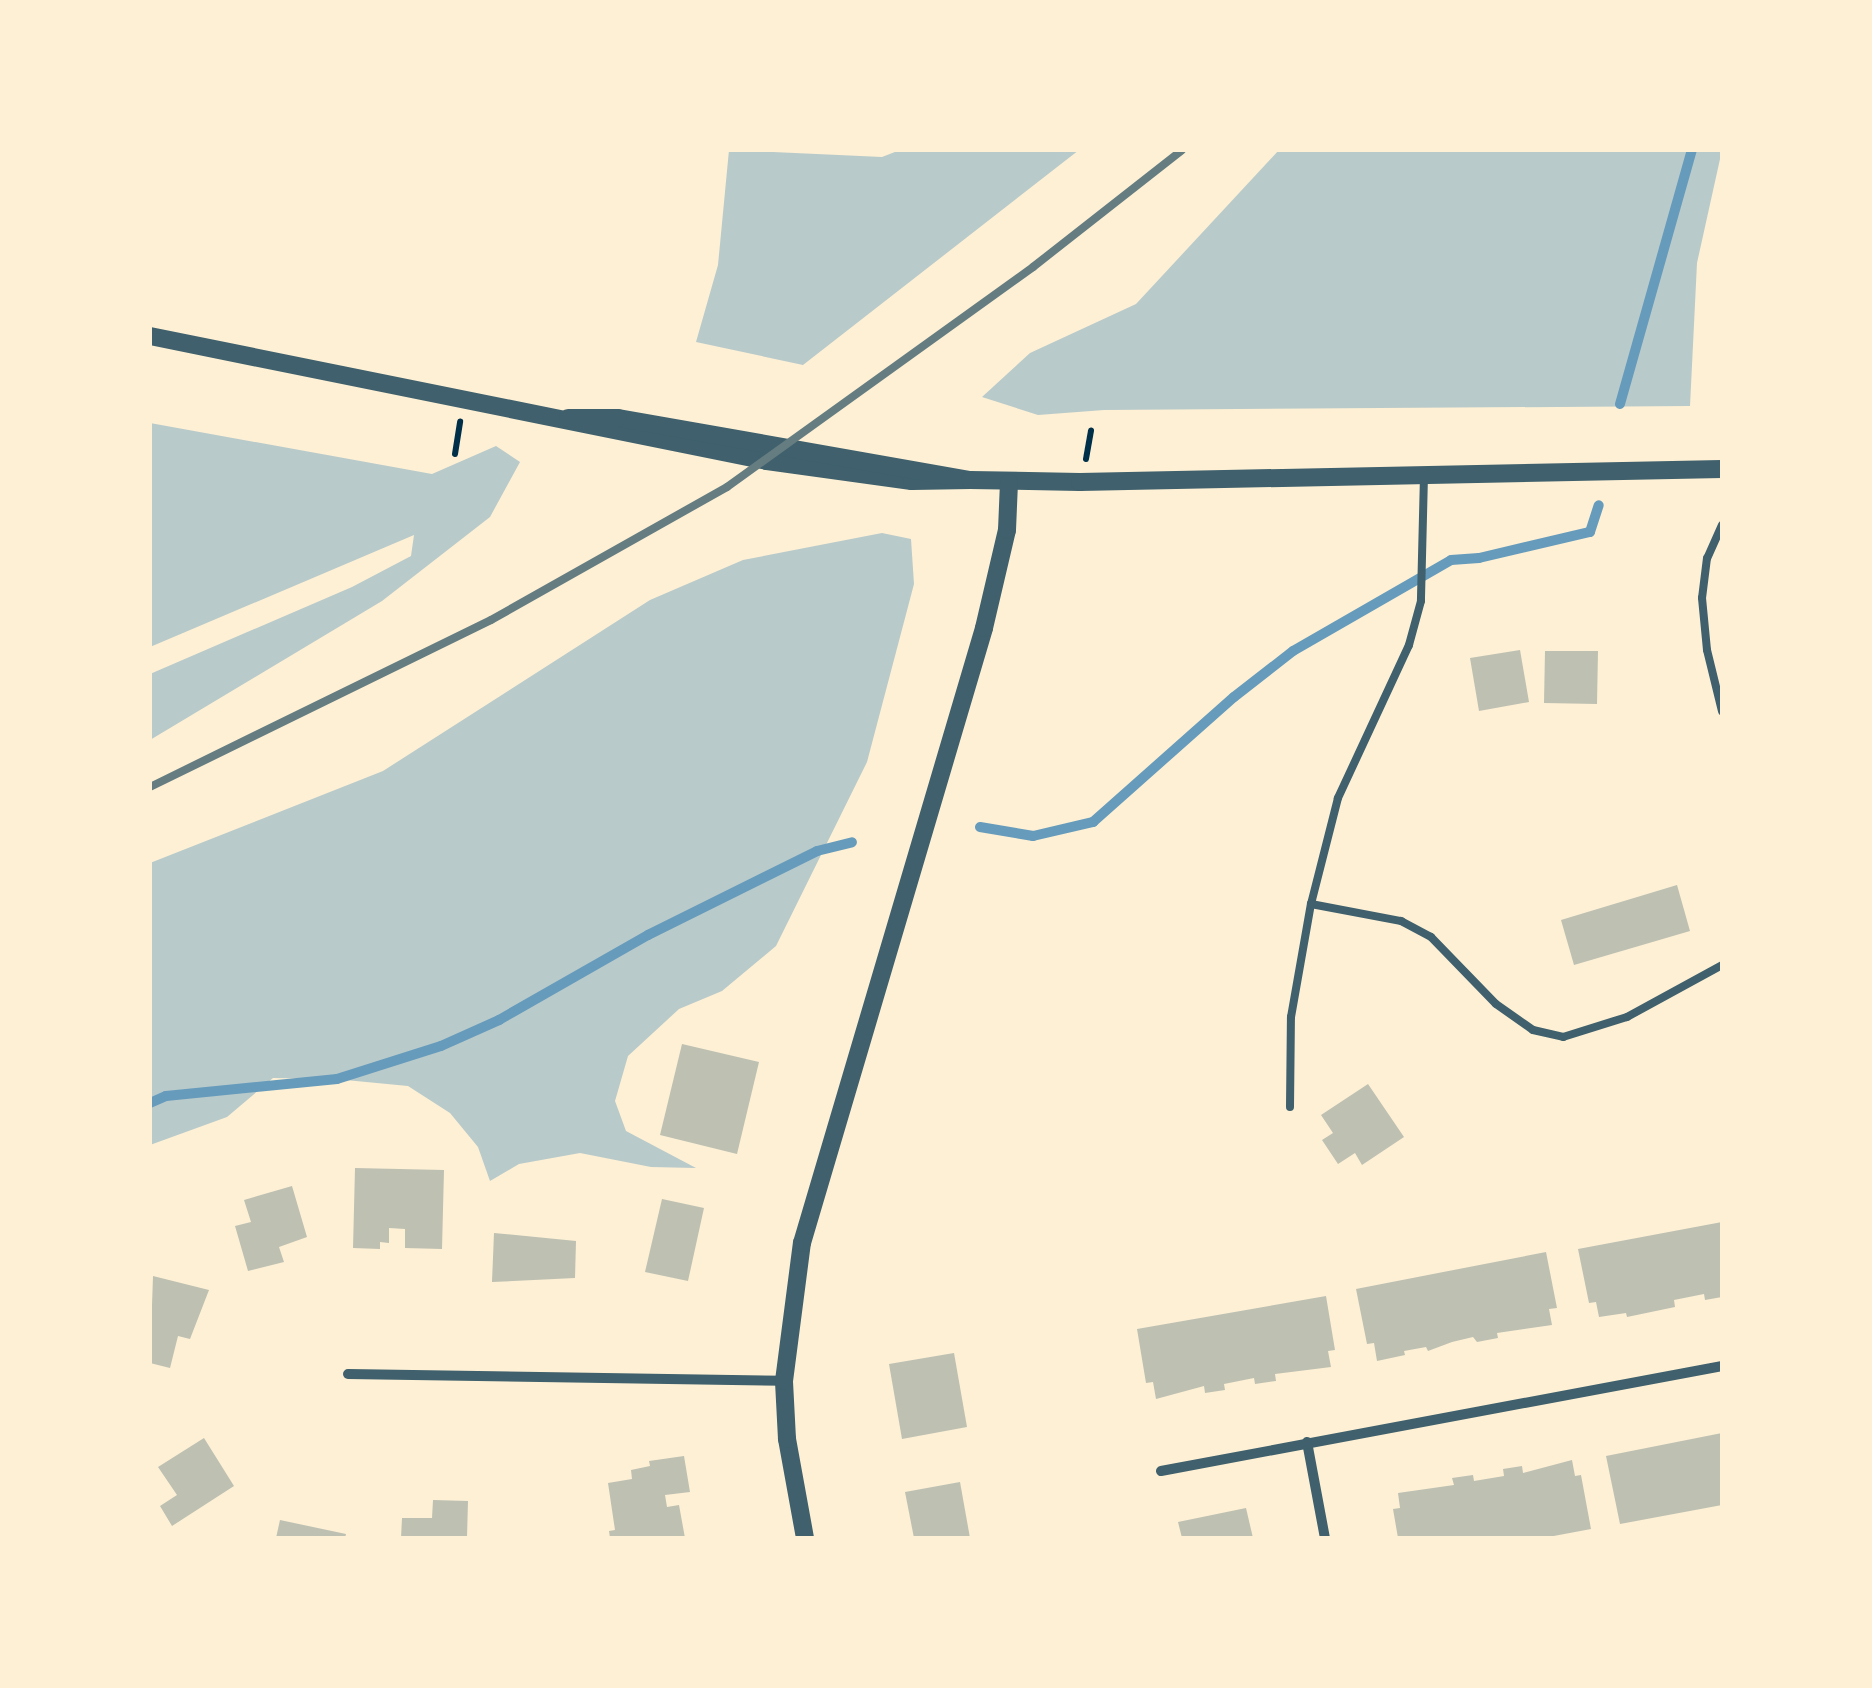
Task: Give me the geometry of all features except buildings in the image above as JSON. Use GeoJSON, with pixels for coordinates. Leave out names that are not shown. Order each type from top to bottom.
{"type":"FeatureCollection","features":[{"type":"Feature","properties":{"kind":"street"},"geometry":{"type":"LineString","coordinates":[[150,336],[568,418],[626,435],[912,481],[1009,483],[1722,469]]}},
{"type":"Feature","properties":{"kind":"street"},"geometry":{"type":"LineString","coordinates":[[805,1538],[787,1438],[784,1381],[802,1242],[984,628],[1007,530],[1009,483]]}},
{"type":"Feature","properties":{"kind":"street"},"geometry":{"type":"LineString","coordinates":[[1161,1470],[1722,1366]]}},
{"type":"Feature","properties":{"kind":"street"},"geometry":{"type":"LineString","coordinates":[[348,1374],[784,1381]]}},
{"type":"Feature","properties":{"kind":"street"},"geometry":{"type":"LineString","coordinates":[[1307,1442],[1325,1538]]}},
{"type":"Feature","properties":{"kind":"lane"},"geometry":{"type":"LineString","coordinates":[[1290,1106],[1291,1017],[1311,904],[1338,798],[1410,645],[1420,601],[1424,474]]}},
{"type":"Feature","properties":{"kind":"lane"},"geometry":{"type":"LineString","coordinates":[[1722,526],[1707,558],[1702,598],[1707,650],[1722,711]]}},
{"type":"Feature","properties":{"kind":"lane"},"geometry":{"type":"LineString","coordinates":[[1311,904],[1401,921],[1431,937],[1496,1004],[1533,1030],[1563,1036],[1627,1017],[1722,966]]}},
{"type":"Feature","properties":{"kind":"path"},"geometry":{"type":"LineString","coordinates":[[455,450],[459,430]]}},
{"type":"Feature","properties":{"kind":"path"},"geometry":{"type":"LineString","coordinates":[[1086,463],[1091,430]]}},
{"type":"Feature","properties":{"kind":"shaded area"},"geometry":{"type":"Polygon","coordinates":[[[729,150],[882,157],[900,150],[1079,150],[803,365],[696,342],[718,265],[729,150]]]}},
{"type":"Feature","properties":{"kind":"shaded area"},"geometry":{"type":"Polygon","coordinates":[[[1279,150],[1722,150],[1697,263],[1690,406],[1104,410],[1038,415],[982,397],[1030,353],[1136,304],[1279,150]]]}},
{"type":"Feature","properties":{"kind":"shaded area"},"geometry":{"type":"Polygon","coordinates":[[[150,423],[432,474],[496,446],[520,462],[490,517],[382,601],[150,740],[150,674],[352,587],[411,556],[414,535],[150,647],[150,423]]]}},
{"type":"Feature","properties":{"kind":"shaded area"},"geometry":{"type":"Polygon","coordinates":[[[882,533],[911,539],[914,584],[867,762],[776,946],[722,991],[679,1009],[628,1056],[615,1101],[626,1131],[696,1168],[651,1167],[580,1153],[519,1164],[490,1181],[478,1147],[450,1113],[408,1086],[335,1079],[273,1078],[227,1117],[150,1145],[150,863],[383,771],[650,600],[743,560],[882,533]]]}},
{"type":"Feature","properties":{"kind":"waterway"},"geometry":{"type":"LineString","coordinates":[[1620,404],[1692,150]]}},
{"type":"Feature","properties":{"kind":"waterway"},"geometry":{"type":"LineString","coordinates":[[980,827],[1033,836],[1093,822],[1234,697],[1293,651],[1451,560],[1479,558],[1590,532],[1599,505]]}},
{"type":"Feature","properties":{"kind":"waterway"},"geometry":{"type":"LineString","coordinates":[[150,1103],[166,1096],[337,1079],[441,1046],[499,1020],[648,935],[817,851],[852,842]]}},
{"type":"Feature","properties":{"kind":"railway"},"geometry":{"type":"LineString","coordinates":[[150,787],[491,620],[727,487],[1033,267],[1182,150]]}}]}
